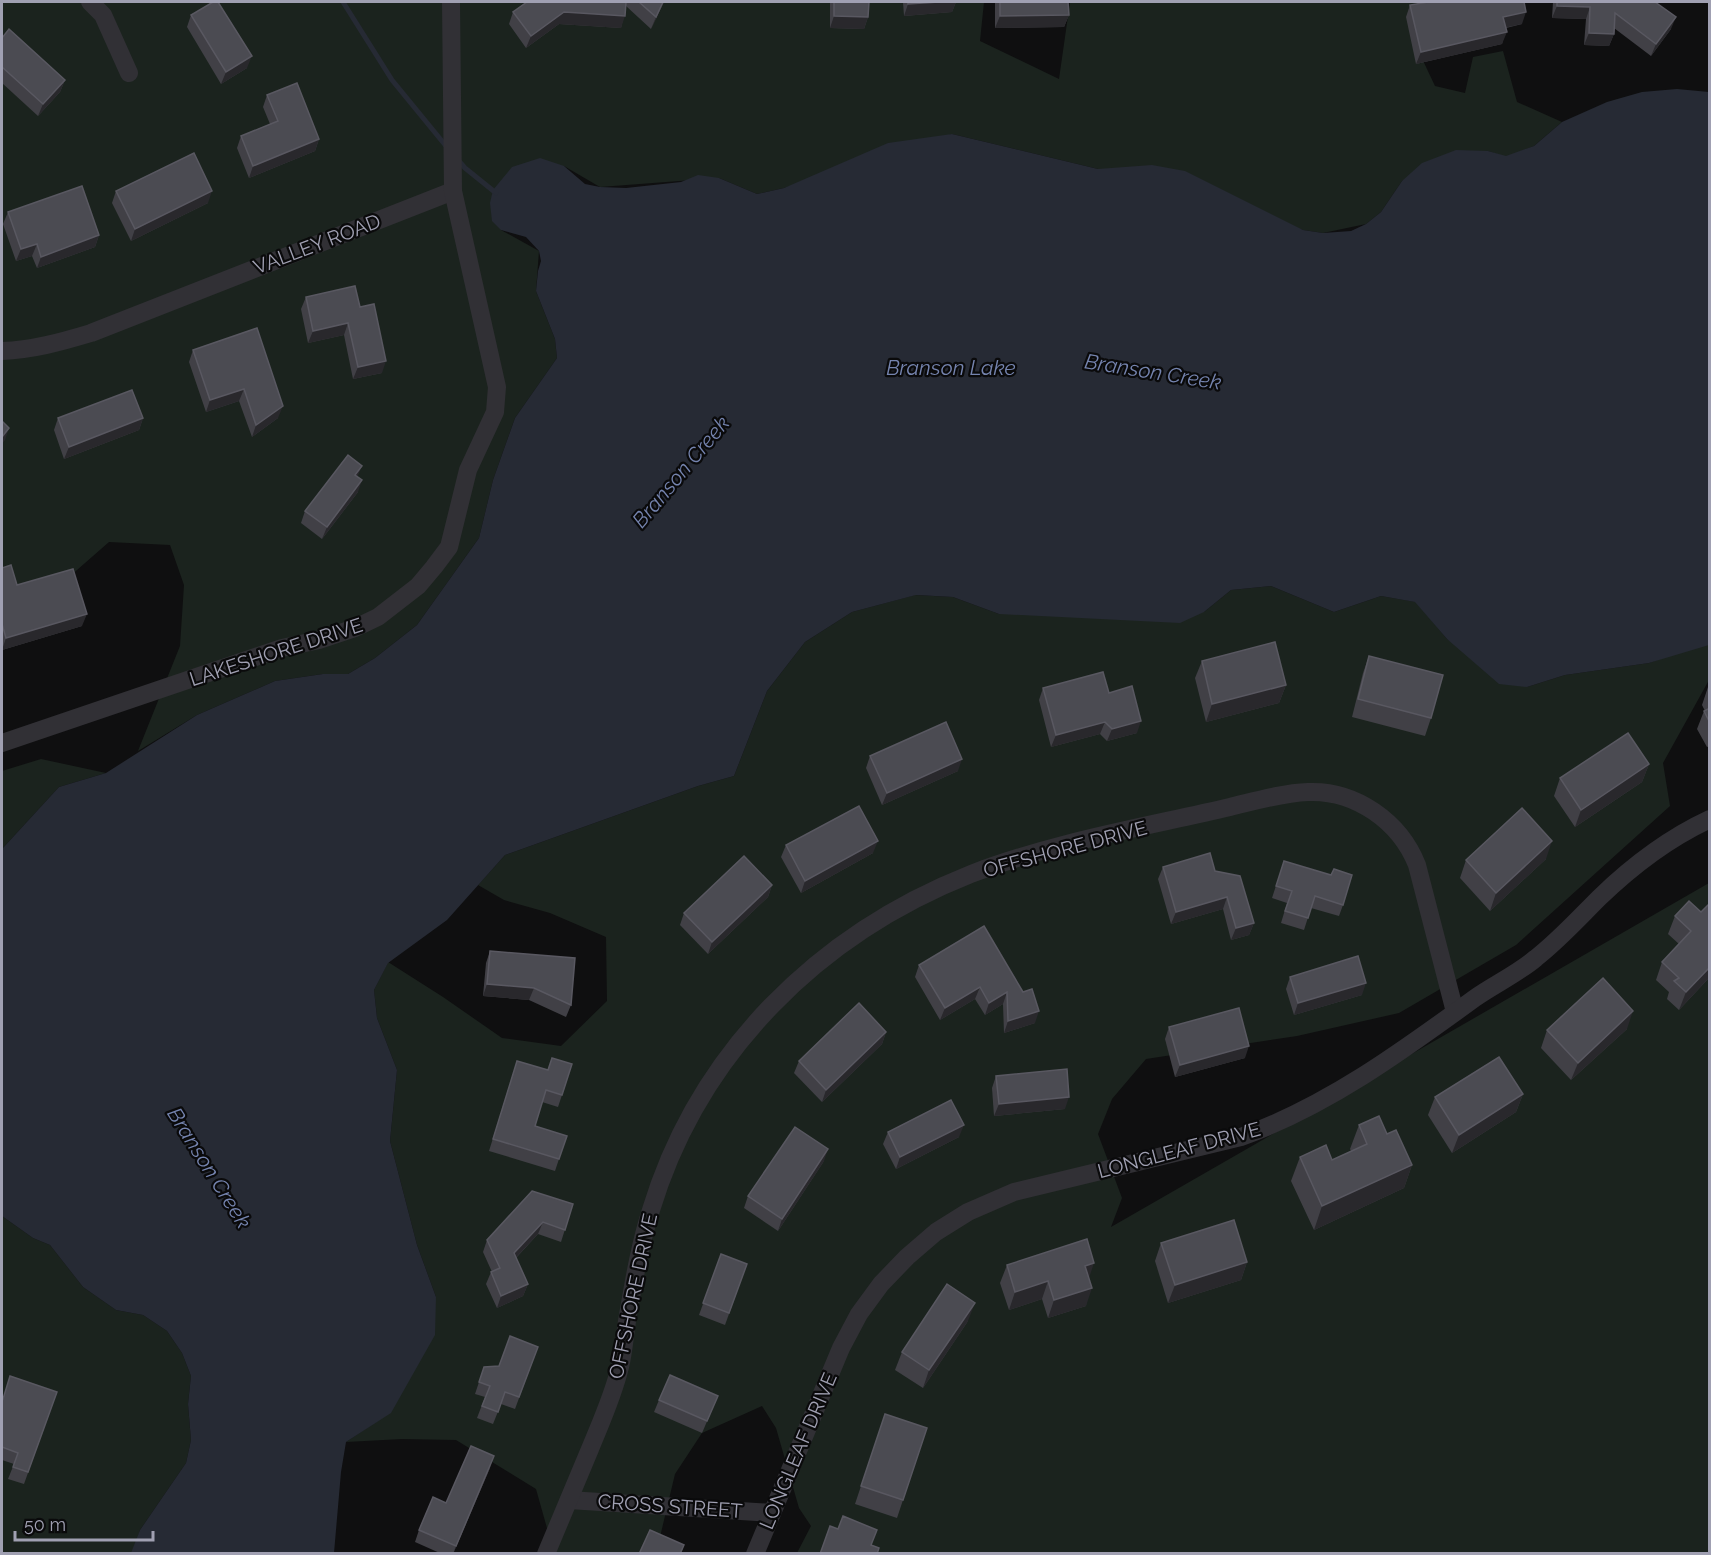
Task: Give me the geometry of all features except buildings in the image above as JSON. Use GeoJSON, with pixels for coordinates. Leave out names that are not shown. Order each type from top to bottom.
{"type":"FeatureCollection","features":[{"type":"Feature","properties":{"kind":"street"},"geometry":{"type":"LineString","coordinates":[[90,2],[103,15],[129,74]]}},
{"type":"Feature","properties":{"kind":"street"},"geometry":{"type":"LineString","coordinates":[[451,2],[453,191]]}},
{"type":"Feature","properties":{"kind":"street","name":"VALLEY ROAD"},"geometry":{"type":"LineString","coordinates":[[2,351],[18,351],[55,344],[91,333],[453,191]]}},
{"type":"Feature","properties":{"kind":"street","name":"LAKESHORE DRIVE"},"geometry":{"type":"LineString","coordinates":[[2,743],[282,648],[319,640],[355,628],[399,603],[434,567],[449,547],[468,470],[495,412],[496,400],[494,371],[453,191]]}},
{"type":"Feature","properties":{"kind":"street","name":"OFFSHORE DRIVE"},"geometry":{"type":"LineString","coordinates":[[546,1554],[609,1405],[620,1369],[627,1319],[646,1227],[669,1161],[685,1127],[724,1062],[747,1032],[781,995],[839,946],[880,918],[925,894],[971,874],[1067,844],[1285,795],[1323,792],[1347,798],[1370,808],[1381,815],[1407,842],[1417,865],[1455,1012]]}},
{"type":"Feature","properties":{"kind":"street","name":"LONGLEAF DRIVE"},"geometry":{"type":"LineString","coordinates":[[755,1554],[841,1348],[859,1314],[881,1284],[936,1232],[968,1212],[1014,1192],[1241,1137],[1276,1124],[1310,1107],[1375,1068],[1536,959],[1629,872],[1690,828],[1710,819]]}},
{"type":"Feature","properties":{"kind":"street","name":"CROSS STREET"},"geometry":{"type":"LineString","coordinates":[[569,1500],[772,1513]]}},
{"type":"Feature","properties":{"kind":"shaded area"},"geometry":{"type":"Polygon","coordinates":[[[2,2],[984,2],[980,41],[1059,79],[1070,2],[1421,2],[1425,17],[1418,50],[1435,86],[1465,93],[1473,57],[1503,51],[1517,102],[1562,122],[1534,146],[1506,157],[1488,151],[1402,181],[1381,212],[1366,224],[1323,233],[1303,230],[1098,169],[952,134],[784,188],[757,194],[719,178],[600,187],[564,166],[501,230],[539,251],[536,291],[555,339],[557,358],[515,418],[493,480],[479,538],[417,625],[375,658],[348,674],[323,674],[275,681],[197,715],[138,751],[180,646],[184,585],[170,545],[109,542],[69,577],[2,605],[2,2]]]}},
{"type":"Feature","properties":{"kind":"shaded area"},"geometry":{"type":"Polygon","coordinates":[[[1271,586],[1334,612],[1381,596],[1416,602],[1447,639],[1527,687],[1565,675],[1649,663],[1709,641],[1709,680],[1663,763],[1670,806],[1516,945],[1399,1013],[1297,1036],[1146,1059],[1112,1099],[1098,1134],[1122,1198],[1111,1227],[1709,883],[1709,1553],[797,1553],[811,1526],[799,1508],[776,1428],[762,1406],[702,1433],[675,1474],[660,1537],[660,1553],[554,1553],[536,1489],[456,1440],[402,1439],[346,1442],[391,1412],[436,1297],[417,1245],[390,1141],[397,1070],[377,1018],[374,990],[388,962],[502,1038],[561,1046],[607,1001],[606,937],[550,913],[504,900],[478,885],[505,855],[698,786],[734,776],[767,691],[805,642],[852,612],[915,595],[953,597],[999,614],[1204,612],[1231,590],[1271,586]]]}},
{"type":"Feature","properties":{"kind":"shaded area"},"geometry":{"type":"Polygon","coordinates":[[[41,759],[106,773],[59,787],[2,849],[2,771],[41,759]]]}},
{"type":"Feature","properties":{"kind":"shaded area"},"geometry":{"type":"Polygon","coordinates":[[[2,1216],[33,1238],[50,1245],[83,1287],[116,1310],[143,1315],[167,1331],[182,1353],[191,1376],[188,1404],[191,1440],[186,1463],[140,1530],[133,1553],[2,1553],[2,1216]]]}},
{"type":"Feature","properties":{"kind":"water","name":"Branson Lake"},"geometry":{"type":"Polygon","coordinates":[[[1677,89],[1709,92],[1709,645],[1649,663],[1565,675],[1527,687],[1499,684],[1447,639],[1415,602],[1381,596],[1334,612],[1271,586],[1231,590],[1204,612],[1180,623],[999,614],[953,597],[916,595],[852,612],[805,642],[767,691],[734,776],[698,786],[505,855],[447,920],[388,963],[374,990],[377,1018],[397,1070],[390,1141],[417,1245],[436,1297],[435,1335],[391,1413],[346,1442],[334,1553],[131,1553],[140,1530],[186,1463],[191,1440],[188,1404],[191,1376],[182,1353],[167,1331],[143,1315],[116,1310],[83,1287],[50,1245],[33,1238],[2,1216],[2,849],[59,787],[106,773],[197,715],[275,681],[323,674],[348,674],[375,658],[417,625],[479,538],[493,480],[515,418],[557,358],[555,339],[536,291],[541,261],[539,251],[526,237],[501,230],[492,221],[490,203],[493,190],[512,167],[540,158],[564,166],[585,184],[600,187],[626,188],[681,182],[698,175],[719,178],[757,194],[784,188],[888,143],[952,134],[1098,169],[1152,165],[1185,171],[1303,230],[1323,233],[1351,231],[1366,224],[1381,212],[1402,181],[1422,163],[1456,150],[1488,151],[1506,156],[1534,146],[1562,122],[1607,102],[1642,92],[1677,89]]]}},
{"type":"Feature","properties":{"kind":"waterway"},"geometry":{"type":"LineString","coordinates":[[343,2],[392,80],[446,146]]}},
{"type":"Feature","properties":{"kind":"waterway"},"geometry":{"type":"LineString","coordinates":[[458,160],[496,193]]}},
{"type":"Feature","properties":{"kind":"water label","name":"Branson Creek"},"geometry":{"type":"Point","coordinates":[1153,372]}},
{"type":"Feature","properties":{"kind":"water label","name":"Branson Creek"},"geometry":{"type":"Point","coordinates":[681,472]}},
{"type":"Feature","properties":{"kind":"water label","name":"Branson Creek"},"geometry":{"type":"Point","coordinates":[209,1168]}}]}
